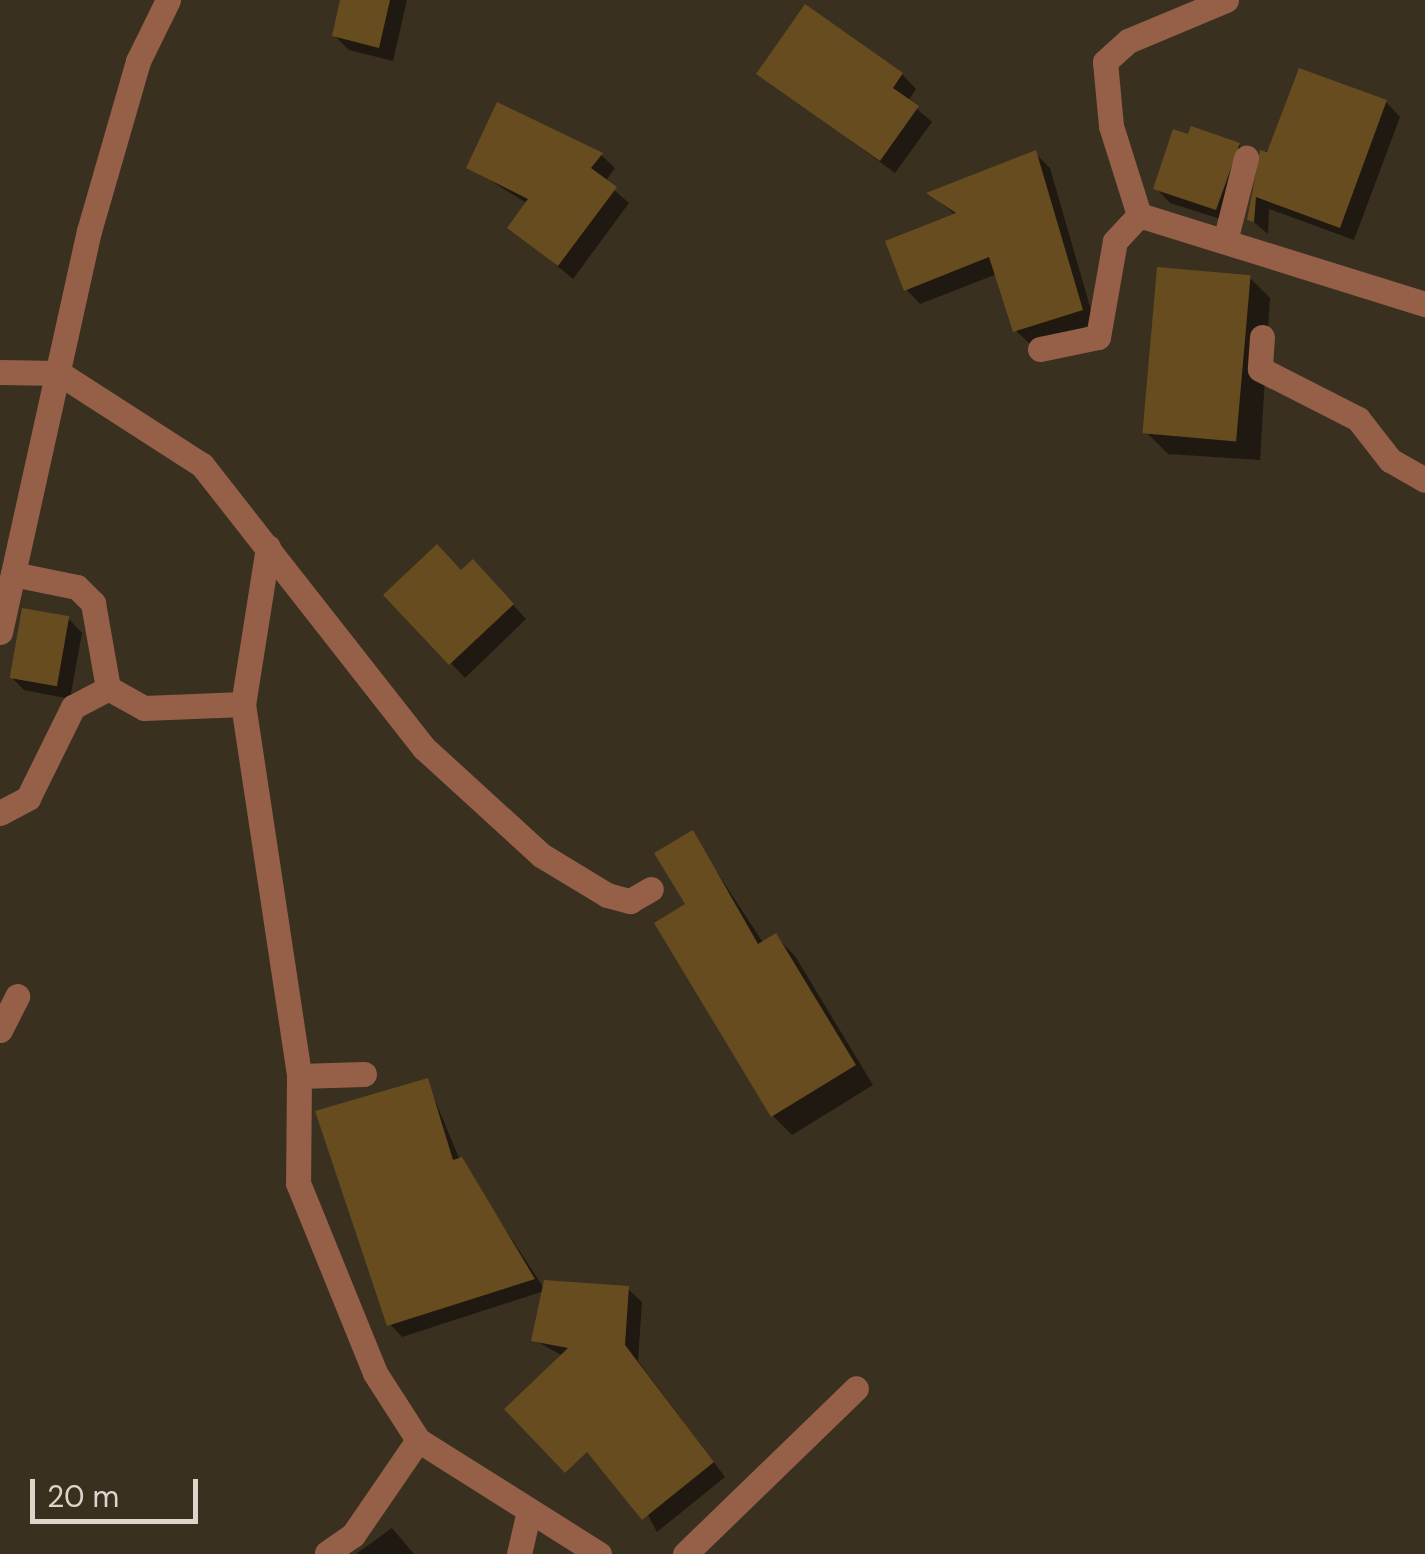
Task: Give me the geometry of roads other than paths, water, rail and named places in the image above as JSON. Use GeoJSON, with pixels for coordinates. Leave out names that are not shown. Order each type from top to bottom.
{"type":"FeatureCollection","features":[{"type":"Feature","properties":{"kind":"street"},"geometry":{"type":"LineString","coordinates":[[0,632],[59,372],[138,61],[168,0]]}},
{"type":"Feature","properties":{"kind":"street"},"geometry":{"type":"LineString","coordinates":[[1139,216],[1111,126],[1106,62],[1128,41],[1226,0]]}},
{"type":"Feature","properties":{"kind":"street"},"geometry":{"type":"LineString","coordinates":[[1224,241],[1246,158]]}},
{"type":"Feature","properties":{"kind":"street"},"geometry":{"type":"LineString","coordinates":[[1139,216],[1425,304]]}},
{"type":"Feature","properties":{"kind":"street"},"geometry":{"type":"LineString","coordinates":[[1040,348],[1098,337],[1115,240],[1139,216]]}},
{"type":"Feature","properties":{"kind":"street"},"geometry":{"type":"LineString","coordinates":[[1262,337],[1260,369],[1358,419],[1390,460],[1425,480]]}},
{"type":"Feature","properties":{"kind":"street"},"geometry":{"type":"LineString","coordinates":[[0,372],[59,372],[202,465],[268,547],[326,635],[424,748],[541,854],[607,895],[630,901],[650,889]]}},
{"type":"Feature","properties":{"kind":"street"},"geometry":{"type":"LineString","coordinates":[[268,547],[244,704],[300,1076],[298,1183],[375,1373],[418,1440],[528,1515],[599,1554]]}},
{"type":"Feature","properties":{"kind":"street"},"geometry":{"type":"LineString","coordinates":[[13,574],[77,587],[94,603],[108,688]]}},
{"type":"Feature","properties":{"kind":"street"},"geometry":{"type":"LineString","coordinates":[[108,688],[144,708],[244,704]]}},
{"type":"Feature","properties":{"kind":"street"},"geometry":{"type":"LineString","coordinates":[[0,813],[28,798],[73,707],[108,688]]}},
{"type":"Feature","properties":{"kind":"street"},"geometry":{"type":"LineString","coordinates":[[0,1030],[16,996]]}},
{"type":"Feature","properties":{"kind":"street"},"geometry":{"type":"LineString","coordinates":[[300,1076],[364,1074]]}},
{"type":"Feature","properties":{"kind":"street"},"geometry":{"type":"LineString","coordinates":[[685,1554],[856,1388]]}},
{"type":"Feature","properties":{"kind":"street"},"geometry":{"type":"LineString","coordinates":[[328,1553],[353,1535],[418,1440]]}},
{"type":"Feature","properties":{"kind":"street"},"geometry":{"type":"LineString","coordinates":[[519,1554],[528,1515]]}}]}
